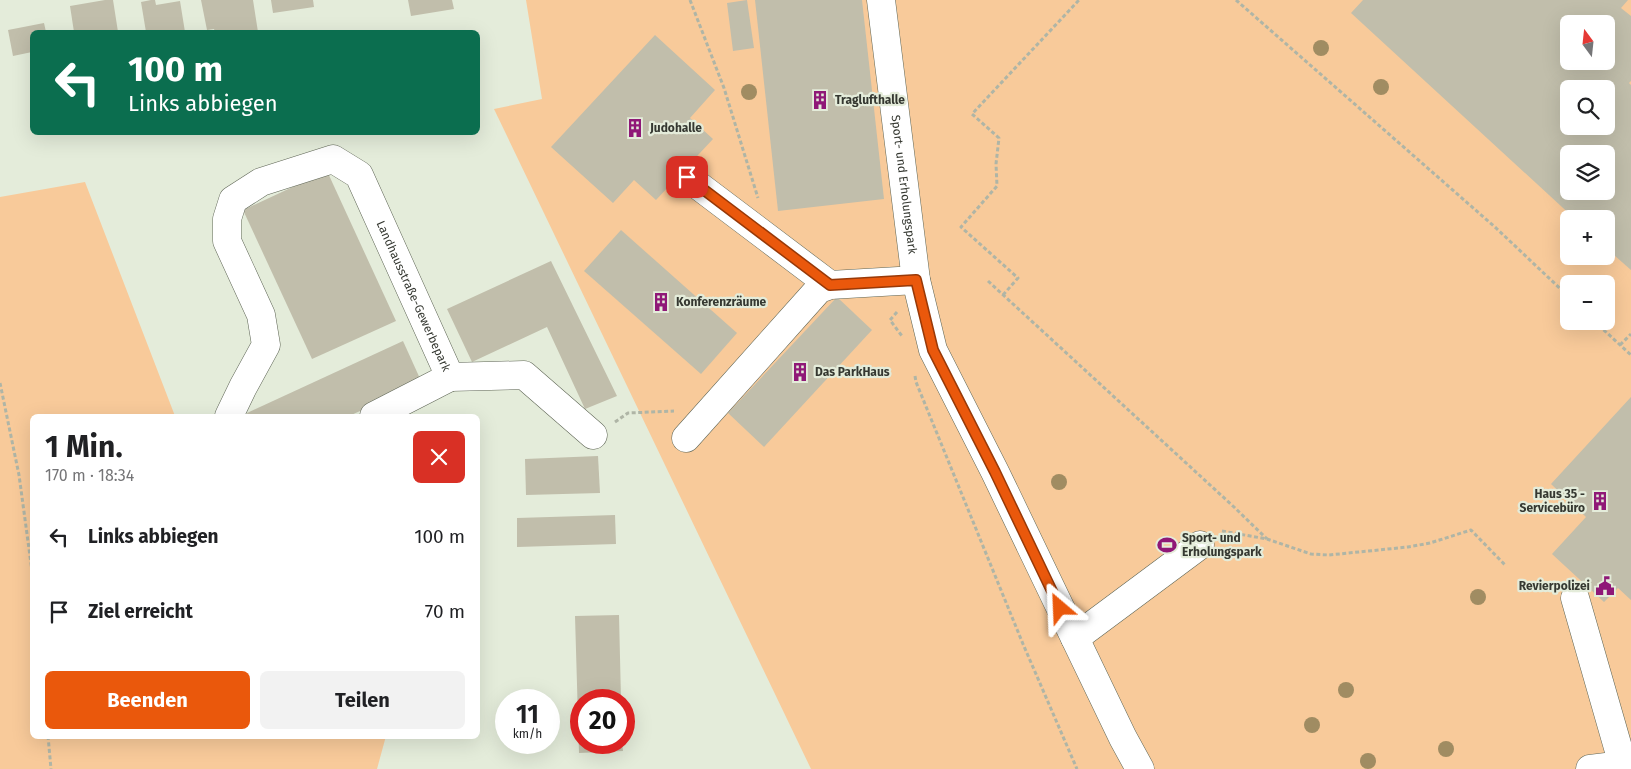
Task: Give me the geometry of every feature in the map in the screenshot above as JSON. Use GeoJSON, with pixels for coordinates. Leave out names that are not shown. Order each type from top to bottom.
{"type":"FeatureCollection","features":[{"type":"Feature","properties":{"kind":"lane","name":"Sport- und Erholungspark"},"geometry":{"type":"LineString","coordinates":[[881,0],[918,285],[933,350],[995,472],[1123,738],[1140,769]]}},
{"type":"Feature","properties":{"kind":"lane","name":"Landhausstraße-Gewerbepark"},"geometry":{"type":"LineString","coordinates":[[231,414],[243,386],[266,345],[261,315],[227,241],[227,219],[233,200],[261,182],[333,159],[358,175],[450,377],[524,375],[593,436]]}},
{"type":"Feature","properties":{"kind":"lane"},"geometry":{"type":"LineString","coordinates":[[687,177],[830,285]]}},
{"type":"Feature","properties":{"kind":"lane"},"geometry":{"type":"LineString","coordinates":[[686,438],[819,288],[830,285],[918,285]]}},
{"type":"Feature","properties":{"kind":"lane"},"geometry":{"type":"LineString","coordinates":[[378,414],[450,377]]}},
{"type":"Feature","properties":{"kind":"lane"},"geometry":{"type":"LineString","coordinates":[[1075,638],[1200,545]]}},
{"type":"Feature","properties":{"kind":"lane"},"geometry":{"type":"LineString","coordinates":[[1575,598],[1627,764],[1590,769]]}},
{"type":"Feature","properties":{"kind":"path"},"geometry":{"type":"LineString","coordinates":[[690,0],[724,88],[759,202]]}},
{"type":"Feature","properties":{"kind":"path"},"geometry":{"type":"LineString","coordinates":[[1002,295],[1018,278],[961,227],[997,186],[996,164],[999,138],[972,114],[1079,0]]}},
{"type":"Feature","properties":{"kind":"path"},"geometry":{"type":"LineString","coordinates":[[1236,0],[1488,222],[1560,289]]}},
{"type":"Feature","properties":{"kind":"path"},"geometry":{"type":"LineString","coordinates":[[988,281],[1234,507],[1266,539]]}},
{"type":"Feature","properties":{"kind":"path"},"geometry":{"type":"LineString","coordinates":[[907,342],[890,320],[918,285]]}},
{"type":"Feature","properties":{"kind":"path"},"geometry":{"type":"LineString","coordinates":[[1604,330],[1631,355]]}},
{"type":"Feature","properties":{"kind":"path"},"geometry":{"type":"LineString","coordinates":[[1620,345],[1631,334]]}},
{"type":"Feature","properties":{"kind":"path"},"geometry":{"type":"LineString","coordinates":[[915,374],[916,382],[1022,644],[1076,769]]}},
{"type":"Feature","properties":{"kind":"path"},"geometry":{"type":"LineString","coordinates":[[0,383],[18,475],[30,557]]}},
{"type":"Feature","properties":{"kind":"path"},"geometry":{"type":"LineString","coordinates":[[593,436],[628,413],[684,411],[707,414]]}},
{"type":"Feature","properties":{"kind":"path"},"geometry":{"type":"LineString","coordinates":[[1200,545],[1217,530],[1266,539],[1311,554],[1329,554],[1408,547],[1430,543],[1471,530],[1506,566]]}},
{"type":"Feature","properties":{"kind":"path"},"geometry":{"type":"LineString","coordinates":[[48,739],[51,769]]}},
{"type":"Feature","properties":{"kind":"shaded area","name":"Sport- und Erholungspark"},"geometry":{"type":"Polygon","coordinates":[[[526,0],[1631,0],[1631,769],[811,769],[494,109],[542,99],[526,0]]]}},
{"type":"Feature","properties":{"kind":"shaded area"},"geometry":{"type":"Polygon","coordinates":[[[85,182],[174,414],[30,414],[30,739],[385,739],[377,769],[0,769],[0,197],[85,182]]]}},
{"type":"Feature","properties":{"kind":"building"},"geometry":{"type":"Polygon","coordinates":[[[113,0],[118,30],[74,30],[70,6],[113,0]]]}},
{"type":"Feature","properties":{"kind":"building"},"geometry":{"type":"Polygon","coordinates":[[[155,0],[156,5],[180,1],[185,30],[146,30],[141,2],[155,0]]]}},
{"type":"Feature","properties":{"kind":"building"},"geometry":{"type":"Polygon","coordinates":[[[201,0],[253,0],[258,30],[207,30],[201,0]]]}},
{"type":"Feature","properties":{"kind":"building"},"geometry":{"type":"Polygon","coordinates":[[[271,0],[313,0],[314,7],[273,13],[271,0]]]}},
{"type":"Feature","properties":{"kind":"building"},"geometry":{"type":"Polygon","coordinates":[[[408,0],[452,0],[454,9],[411,16],[408,0]]]}},
{"type":"Feature","properties":{"kind":"building"},"geometry":{"type":"Polygon","coordinates":[[[747,0],[754,48],[733,51],[727,3],[747,0]]]}},
{"type":"Feature","properties":{"kind":"building","name":"Traglufthalle"},"geometry":{"type":"Polygon","coordinates":[[[755,0],[862,0],[884,199],[778,211],[755,0]]]}},
{"type":"Feature","properties":{"kind":"building"},"geometry":{"type":"Polygon","coordinates":[[[1363,0],[1628,0],[1621,8],[1631,16],[1631,81],[1629,83],[1631,85],[1631,270],[1615,256],[1615,210],[1565,210],[1351,13],[1363,0]]]}},
{"type":"Feature","properties":{"kind":"building"},"geometry":{"type":"Polygon","coordinates":[[[44,23],[46,30],[30,30],[30,52],[13,56],[8,30],[44,23]]]}},
{"type":"Feature","properties":{"kind":"building","name":"Judohalle"},"geometry":{"type":"Polygon","coordinates":[[[655,35],[715,90],[690,118],[713,139],[656,200],[634,180],[613,203],[551,147],[655,35]]]}},
{"type":"Feature","properties":{"kind":"building"},"geometry":{"type":"Polygon","coordinates":[[[327,171],[396,321],[312,359],[243,210],[327,171]]]}},
{"type":"Feature","properties":{"kind":"building","name":"Konferenzräume"},"geometry":{"type":"Polygon","coordinates":[[[621,230],[737,333],[701,374],[584,271],[621,230]]]}},
{"type":"Feature","properties":{"kind":"building"},"geometry":{"type":"Polygon","coordinates":[[[551,261],[617,396],[585,409],[547,327],[472,362],[447,309],[551,261]]]}},
{"type":"Feature","properties":{"kind":"building","name":"Das ParkHaus"},"geometry":{"type":"Polygon","coordinates":[[[837,297],[872,330],[764,447],[728,413],[837,297]]]}},
{"type":"Feature","properties":{"kind":"building"},"geometry":{"type":"Polygon","coordinates":[[[403,341],[422,383],[353,414],[247,413],[403,341]]]}},
{"type":"Feature","properties":{"kind":"building","name":"Haus 35 - Servicebüro"},"geometry":{"type":"Polygon","coordinates":[[[1631,397],[1631,600],[1618,588],[1604,602],[1552,554],[1586,517],[1551,484],[1631,397]]]}},
{"type":"Feature","properties":{"kind":"building"},"geometry":{"type":"Polygon","coordinates":[[[598,456],[600,493],[526,495],[525,459],[598,456]]]}},
{"type":"Feature","properties":{"kind":"building"},"geometry":{"type":"Polygon","coordinates":[[[615,515],[616,544],[517,547],[517,518],[615,515]]]}},
{"type":"Feature","properties":{"kind":"building"},"geometry":{"type":"Polygon","coordinates":[[[619,615],[621,689],[577,689],[575,616],[619,615]]]}},
{"type":"Feature","properties":{"kind":"place","name":"Traglufthalle"},"geometry":{"type":"Point","coordinates":[820,100]}},
{"type":"Feature","properties":{"kind":"place","name":"Judohalle"},"geometry":{"type":"Point","coordinates":[635,128]}},
{"type":"Feature","properties":{"kind":"place","name":"Konferenzräume"},"geometry":{"type":"Point","coordinates":[661,302]}},
{"type":"Feature","properties":{"kind":"place","name":"Das ParkHaus"},"geometry":{"type":"Point","coordinates":[800,372]}},
{"type":"Feature","properties":{"kind":"place","name":"Haus 35 - Servicebüro"},"geometry":{"type":"Point","coordinates":[1600,501]}},
{"type":"Feature","properties":{"kind":"place","name":"Sport- und Erholungspark"},"geometry":{"type":"Point","coordinates":[1167,545]}},
{"type":"Feature","properties":{"kind":"place","name":"Revierpolizei"},"geometry":{"type":"Point","coordinates":[1605,586]}},
{"type":"Feature","properties":{"kind":"route"},"geometry":{"type":"LineString","coordinates":[[687,177],[830,285],[916,280],[933,350],[995,472],[1060,608]]}}]}
